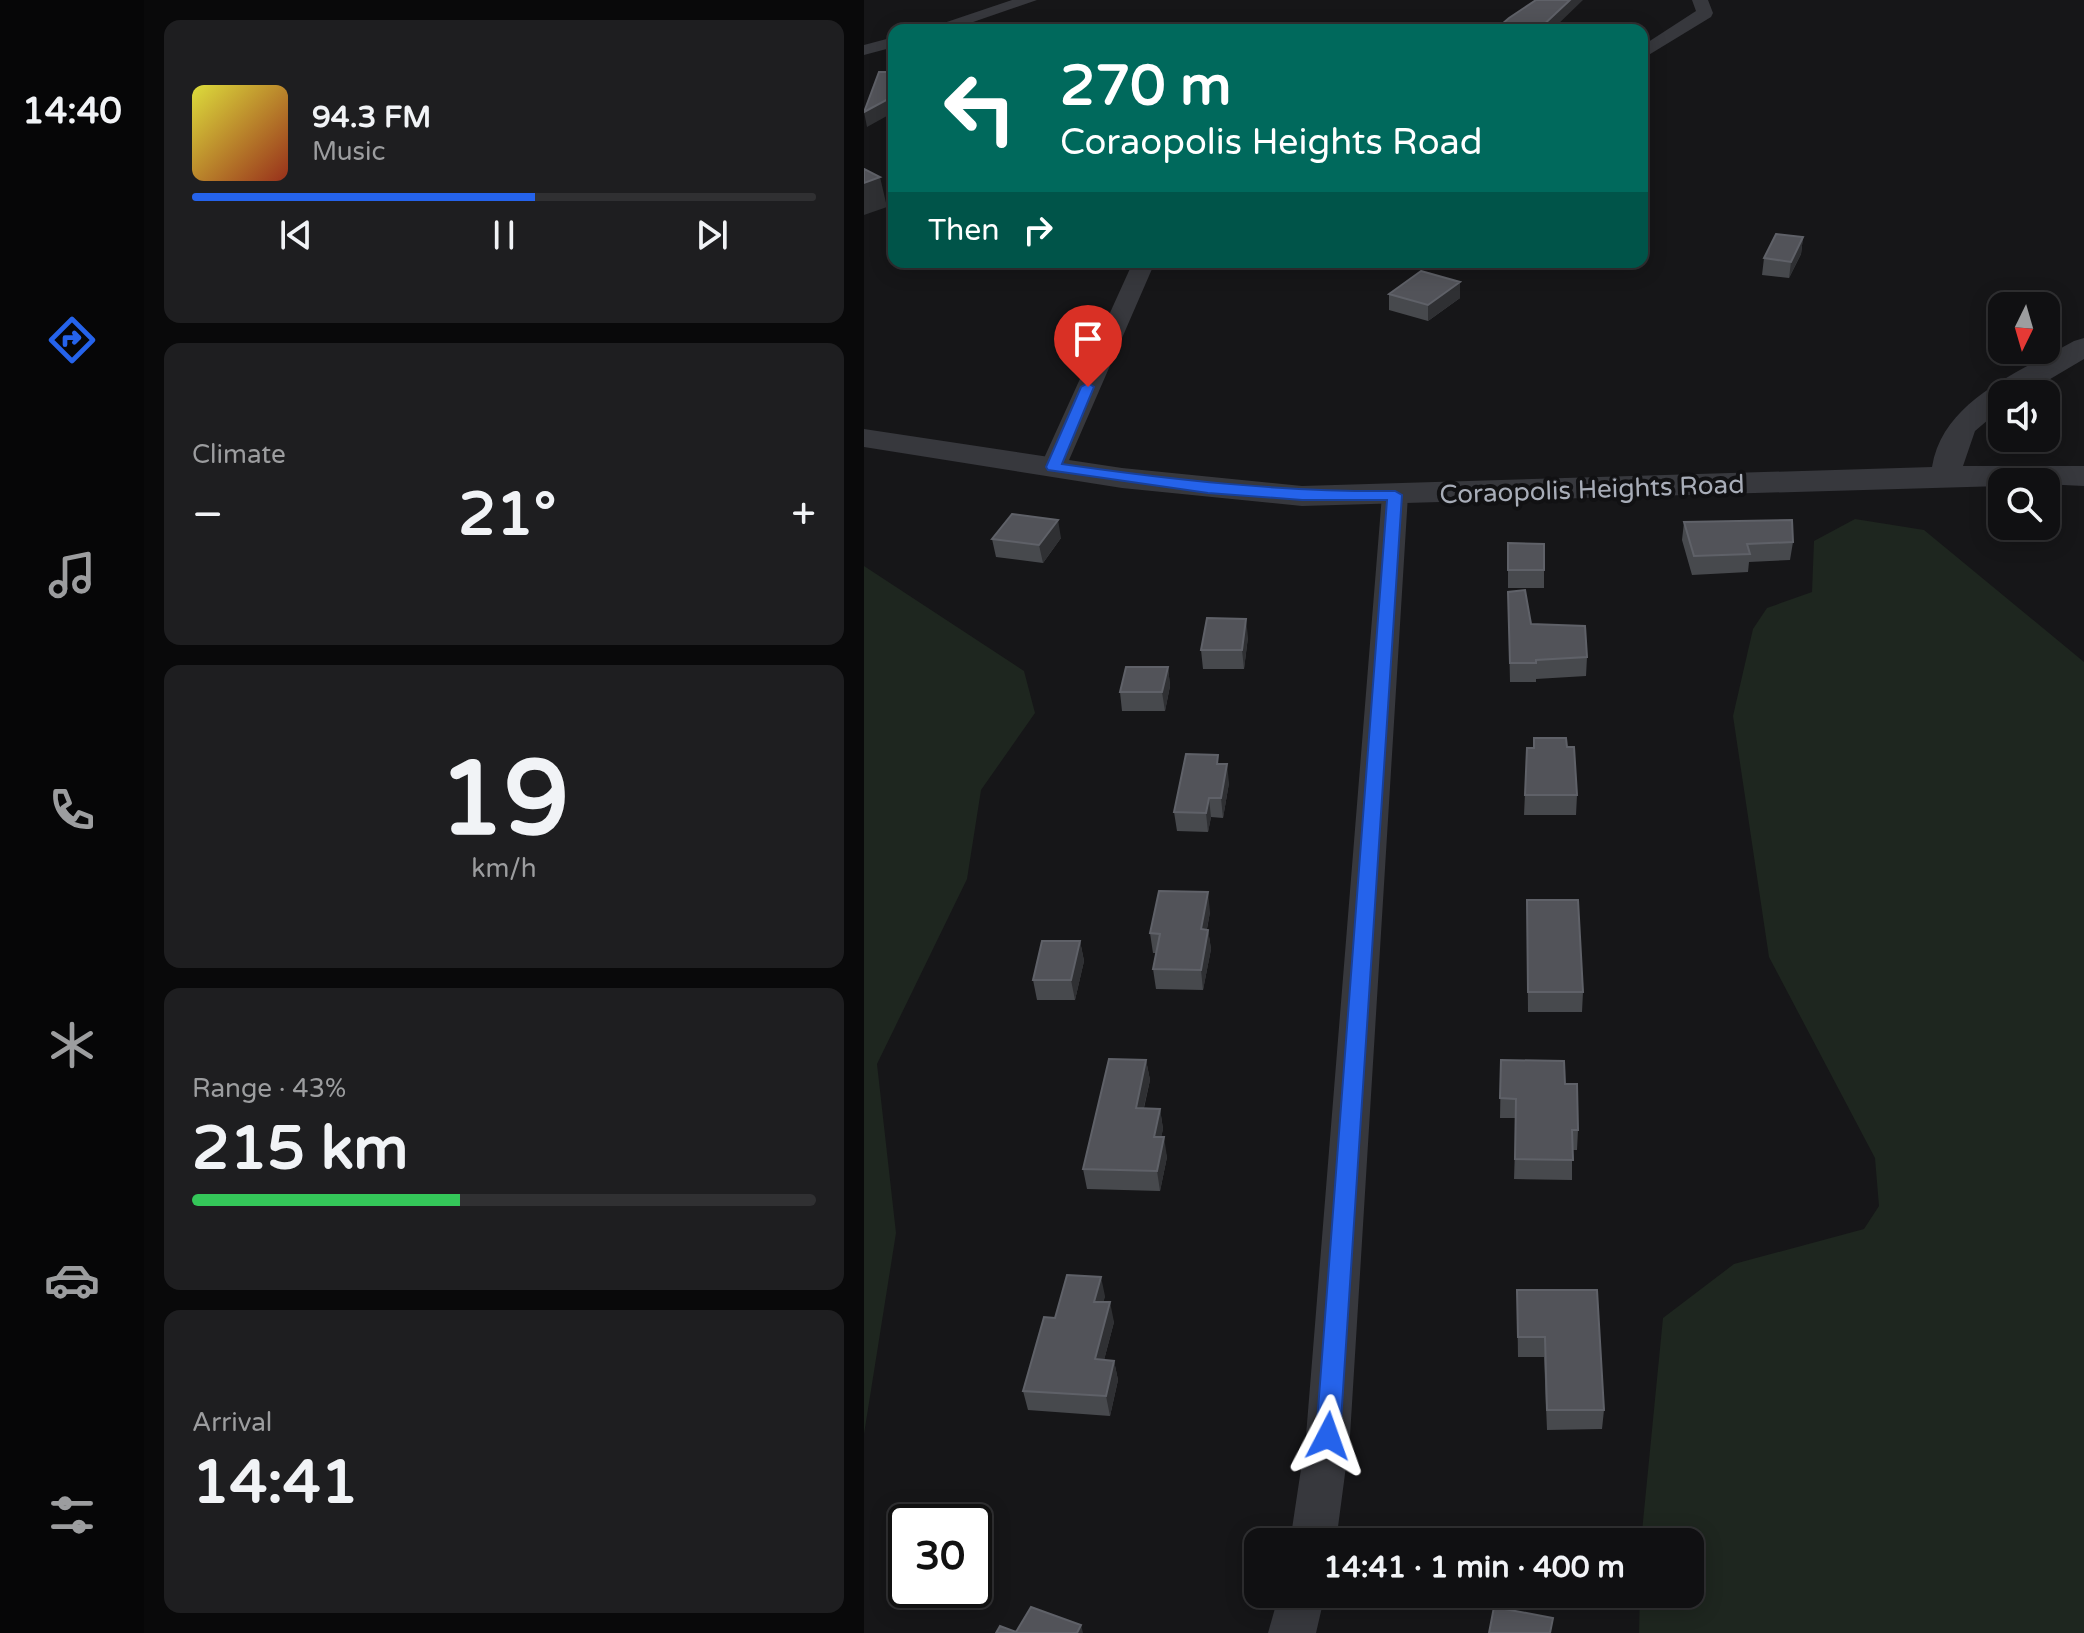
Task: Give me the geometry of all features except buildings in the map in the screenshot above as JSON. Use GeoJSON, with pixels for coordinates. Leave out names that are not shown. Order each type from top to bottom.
{"type":"FeatureCollection","features":[{"type":"Feature","properties":{"kind":"street"},"geometry":{"type":"LineString","coordinates":[[951,24],[1029,0]]}},
{"type":"Feature","properties":{"kind":"street"},"geometry":{"type":"LineString","coordinates":[[1648,50],[1705,13],[1700,0]]}},
{"type":"Feature","properties":{"kind":"street"},"geometry":{"type":"LineString","coordinates":[[864,50],[888,44]]}},
{"type":"Feature","properties":{"kind":"street"},"geometry":{"type":"LineString","coordinates":[[1053,467],[1141,268]]}},
{"type":"Feature","properties":{"kind":"street"},"geometry":{"type":"LineString","coordinates":[[2028,380],[2084,347]]}},
{"type":"Feature","properties":{"kind":"street"},"geometry":{"type":"LineString","coordinates":[[1946,476],[1950,443],[1963,424],[1988,406]]}},
{"type":"Feature","properties":{"kind":"street","name":"Coraopolis Heights Road"},"geometry":{"type":"LineString","coordinates":[[864,438],[1208,489],[1302,496],[1946,476],[2084,476]]}},
{"type":"Feature","properties":{"kind":"street"},"geometry":{"type":"LineString","coordinates":[[1315,1528],[1328,1436],[1395,495]]}},
{"type":"Feature","properties":{"kind":"street"},"geometry":{"type":"LineString","coordinates":[[1292,1633],[1298,1608]]}},
{"type":"Feature","properties":{"kind":"shaded area"},"geometry":{"type":"Polygon","coordinates":[[[1855,519],[1924,530],[2084,662],[2084,1633],[1639,1633],[1640,1608],[1704,1608],[1704,1528],[1642,1528],[1663,1318],[1734,1264],[1864,1229],[1879,1206],[1875,1158],[1769,957],[1733,716],[1753,629],[1767,608],[1812,592],[1814,541],[1855,519]]]}},
{"type":"Feature","properties":{"kind":"shaded area"},"geometry":{"type":"Polygon","coordinates":[[[864,566],[1024,671],[1035,713],[981,790],[967,879],[877,1064],[896,1233],[864,1434],[864,566]]]}},
{"type":"Feature","properties":{"kind":"route"},"geometry":{"type":"LineString","coordinates":[[1088,387],[1053,467],[1208,489],[1302,496],[1395,495],[1328,1436]]}}]}
